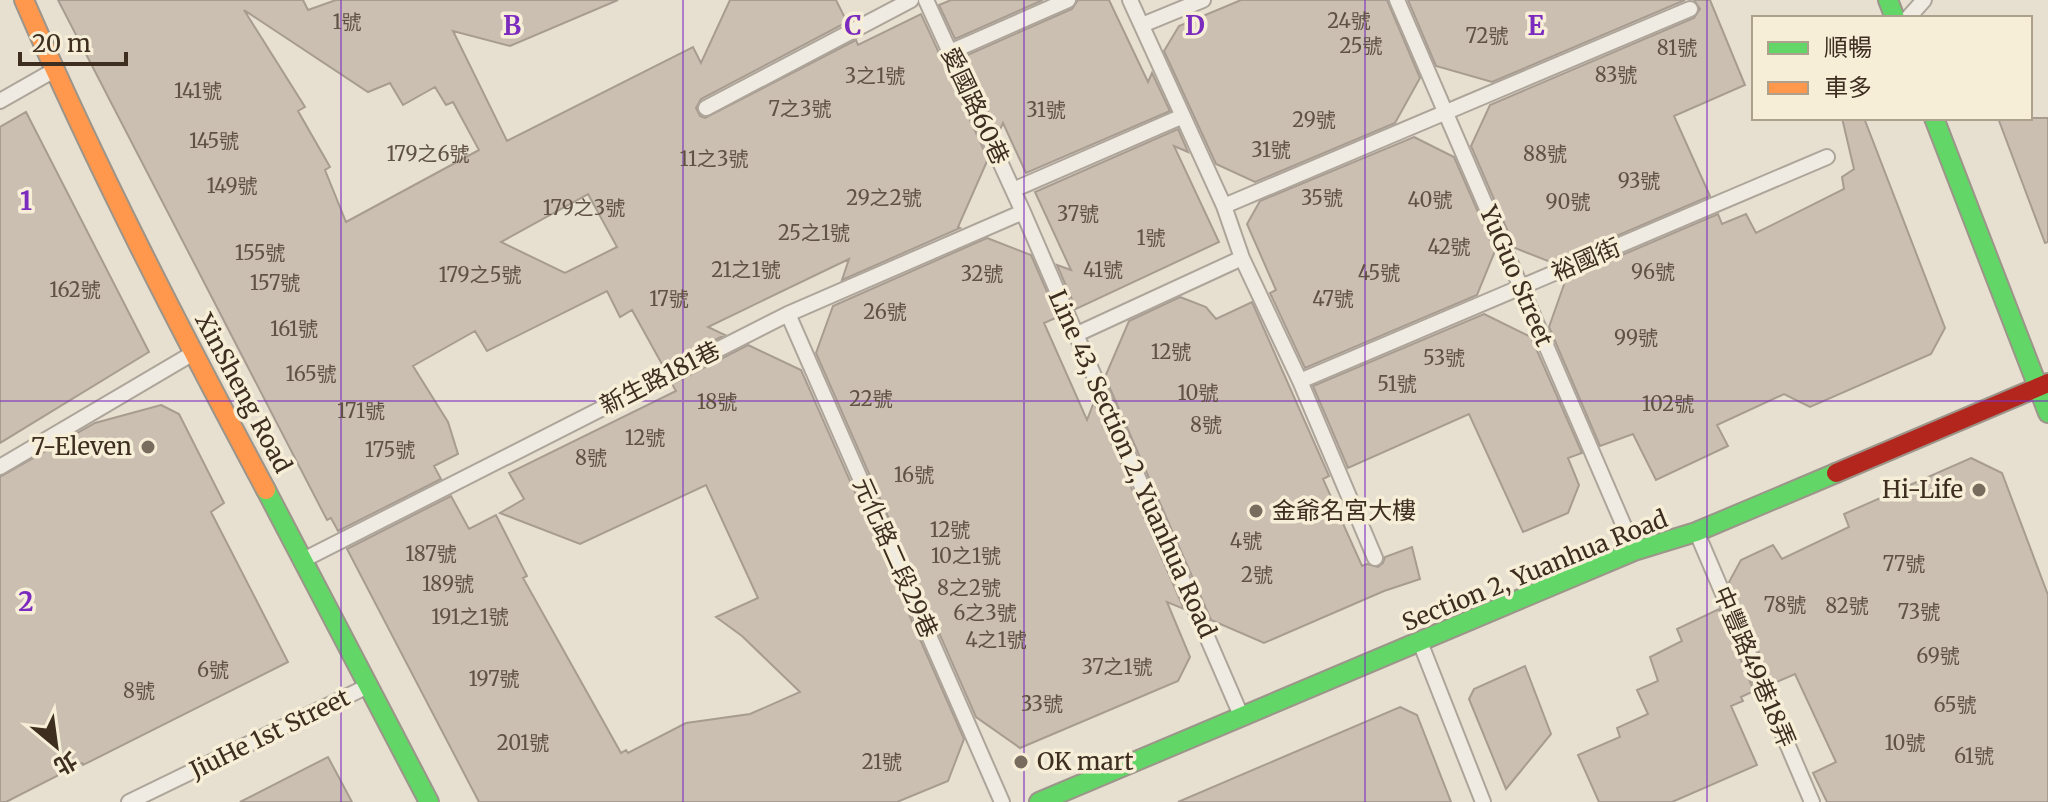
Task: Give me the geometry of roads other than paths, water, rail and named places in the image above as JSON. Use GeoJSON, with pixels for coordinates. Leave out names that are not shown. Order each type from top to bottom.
{"type":"FeatureCollection","features":[{"type":"Feature","properties":{"kind":"street","name":"XinSheng Road"},"geometry":{"type":"LineString","coordinates":[[24,0],[54,70],[193,353],[429,802]]}},
{"type":"Feature","properties":{"kind":"street"},"geometry":{"type":"LineString","coordinates":[[1935,120],[2044,386],[2048,413]]}},
{"type":"Feature","properties":{"kind":"street","name":"Section 2, Yuanhua Road"},"geometry":{"type":"LineString","coordinates":[[1039,802],[1634,551],[1696,532],[2044,386]]}},
{"type":"Feature","properties":{"kind":"lane"},"geometry":{"type":"LineString","coordinates":[[706,108],[911,0]]}},
{"type":"Feature","properties":{"kind":"lane","name":"愛國路60巷"},"geometry":{"type":"LineString","coordinates":[[926,0],[1023,212]]}},
{"type":"Feature","properties":{"kind":"lane"},"geometry":{"type":"LineString","coordinates":[[950,52],[1068,0]]}},
{"type":"Feature","properties":{"kind":"lane"},"geometry":{"type":"LineString","coordinates":[[1130,0],[1224,206],[1242,258],[1300,381],[1375,558]]}},
{"type":"Feature","properties":{"kind":"lane"},"geometry":{"type":"LineString","coordinates":[[1142,25],[1203,0]]}},
{"type":"Feature","properties":{"kind":"lane","name":"YuGuo Street"},"geometry":{"type":"LineString","coordinates":[[1397,0],[1634,551]]}},
{"type":"Feature","properties":{"kind":"lane"},"geometry":{"type":"LineString","coordinates":[[1910,16],[1924,0]]}},
{"type":"Feature","properties":{"kind":"lane"},"geometry":{"type":"LineString","coordinates":[[1224,206],[1690,9]]}},
{"type":"Feature","properties":{"kind":"lane"},"geometry":{"type":"LineString","coordinates":[[0,101],[54,70]]}},
{"type":"Feature","properties":{"kind":"lane"},"geometry":{"type":"LineString","coordinates":[[1013,190],[1183,116]]}},
{"type":"Feature","properties":{"kind":"lane","name":"裕國街"},"geometry":{"type":"LineString","coordinates":[[1300,381],[1827,157]]}},
{"type":"Feature","properties":{"kind":"lane","name":"新生路181巷"},"geometry":{"type":"LineString","coordinates":[[304,560],[788,314],[1023,212]]}},
{"type":"Feature","properties":{"kind":"lane","name":"Line 43, Section 2, Yuanhua Road"},"geometry":{"type":"LineString","coordinates":[[1023,212],[1242,717]]}},
{"type":"Feature","properties":{"kind":"lane"},"geometry":{"type":"LineString","coordinates":[[1075,335],[1242,258]]}},
{"type":"Feature","properties":{"kind":"lane","name":"元化路二段29巷"},"geometry":{"type":"LineString","coordinates":[[788,314],[1002,802]]}},
{"type":"Feature","properties":{"kind":"lane"},"geometry":{"type":"LineString","coordinates":[[0,467],[193,353]]}},
{"type":"Feature","properties":{"kind":"lane","name":"中豐路49巷18弄"},"geometry":{"type":"LineString","coordinates":[[1696,532],[1812,802]]}},
{"type":"Feature","properties":{"kind":"lane"},"geometry":{"type":"LineString","coordinates":[[1420,642],[1483,802]]}},
{"type":"Feature","properties":{"kind":"lane","name":"JiuHe 1st Street"},"geometry":{"type":"LineString","coordinates":[[129,802],[367,687]]}},
{"type":"Feature","properties":{"kind":"place","name":"7-Eleven"},"geometry":{"type":"Point","coordinates":[148,447]}},
{"type":"Feature","properties":{"kind":"place","name":"Hi-Life"},"geometry":{"type":"Point","coordinates":[1979,490]}},
{"type":"Feature","properties":{"kind":"place","name":"金爺名宮大樓"},"geometry":{"type":"Point","coordinates":[1256,511]}},
{"type":"Feature","properties":{"kind":"place","name":"OK mart"},"geometry":{"type":"Point","coordinates":[1021,762]}}]}
